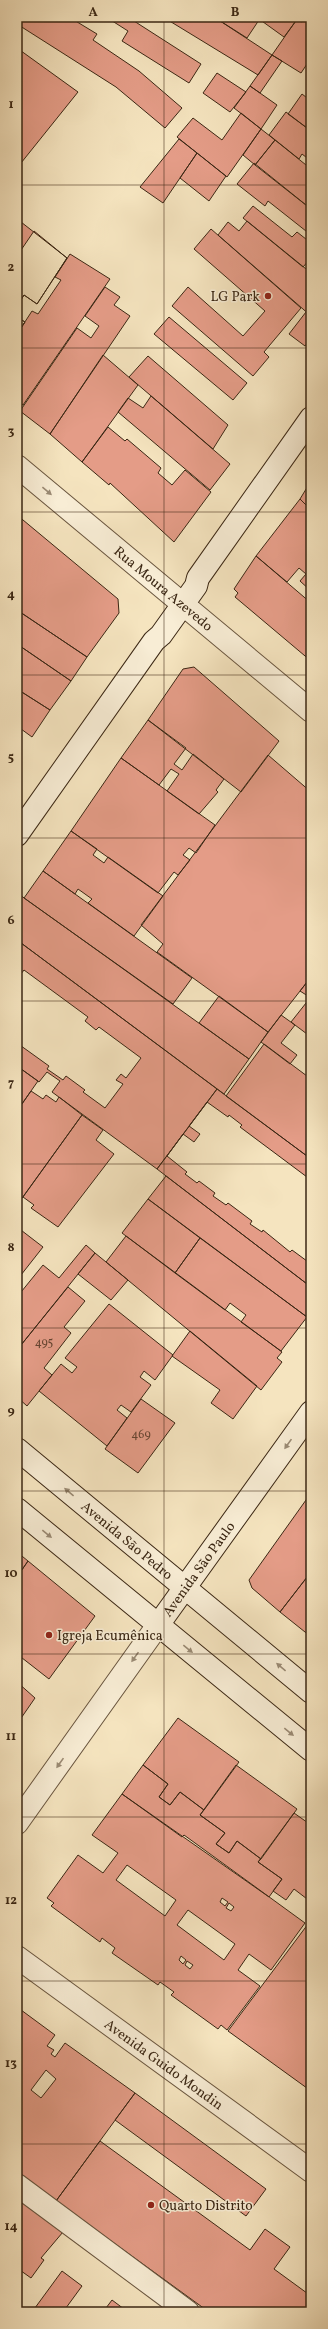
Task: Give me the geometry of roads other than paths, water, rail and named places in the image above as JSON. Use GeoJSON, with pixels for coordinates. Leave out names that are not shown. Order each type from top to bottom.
{"type":"FeatureCollection","features":[{"type":"Feature","properties":{"kind":"street"},"geometry":{"type":"LineString","coordinates":[[17,835],[154,641],[161,635],[180,602],[196,586],[198,578],[311,418]]}},
{"type":"Feature","properties":{"kind":"street","name":"Rua Moura Azevedo"},"geometry":{"type":"LineString","coordinates":[[17,466],[311,711]]}},
{"type":"Feature","properties":{"kind":"street","name":"Avenida São Paulo"},"geometry":{"type":"LineString","coordinates":[[17,1823],[311,1412]]}},
{"type":"Feature","properties":{"kind":"street","name":"Avenida São Pedro"},"geometry":{"type":"LineString","coordinates":[[17,1449],[311,1692]]}},
{"type":"Feature","properties":{"kind":"street"},"geometry":{"type":"LineString","coordinates":[[17,1510],[311,1750]]}},
{"type":"Feature","properties":{"kind":"street","name":"Avenida Guido Mondin"},"geometry":{"type":"LineString","coordinates":[[17,1958],[311,2171]]}},
{"type":"Feature","properties":{"kind":"street"},"geometry":{"type":"LineString","coordinates":[[17,2185],[188,2312]]}},
{"type":"Feature","properties":{"kind":"place","name":"LG Park"},"geometry":{"type":"Point","coordinates":[268,296]}},
{"type":"Feature","properties":{"kind":"place","name":"Igreja Ecumênica"},"geometry":{"type":"Point","coordinates":[49,1635]}},
{"type":"Feature","properties":{"kind":"place","name":"Quarto Distrito"},"geometry":{"type":"Point","coordinates":[151,2205]}}]}
